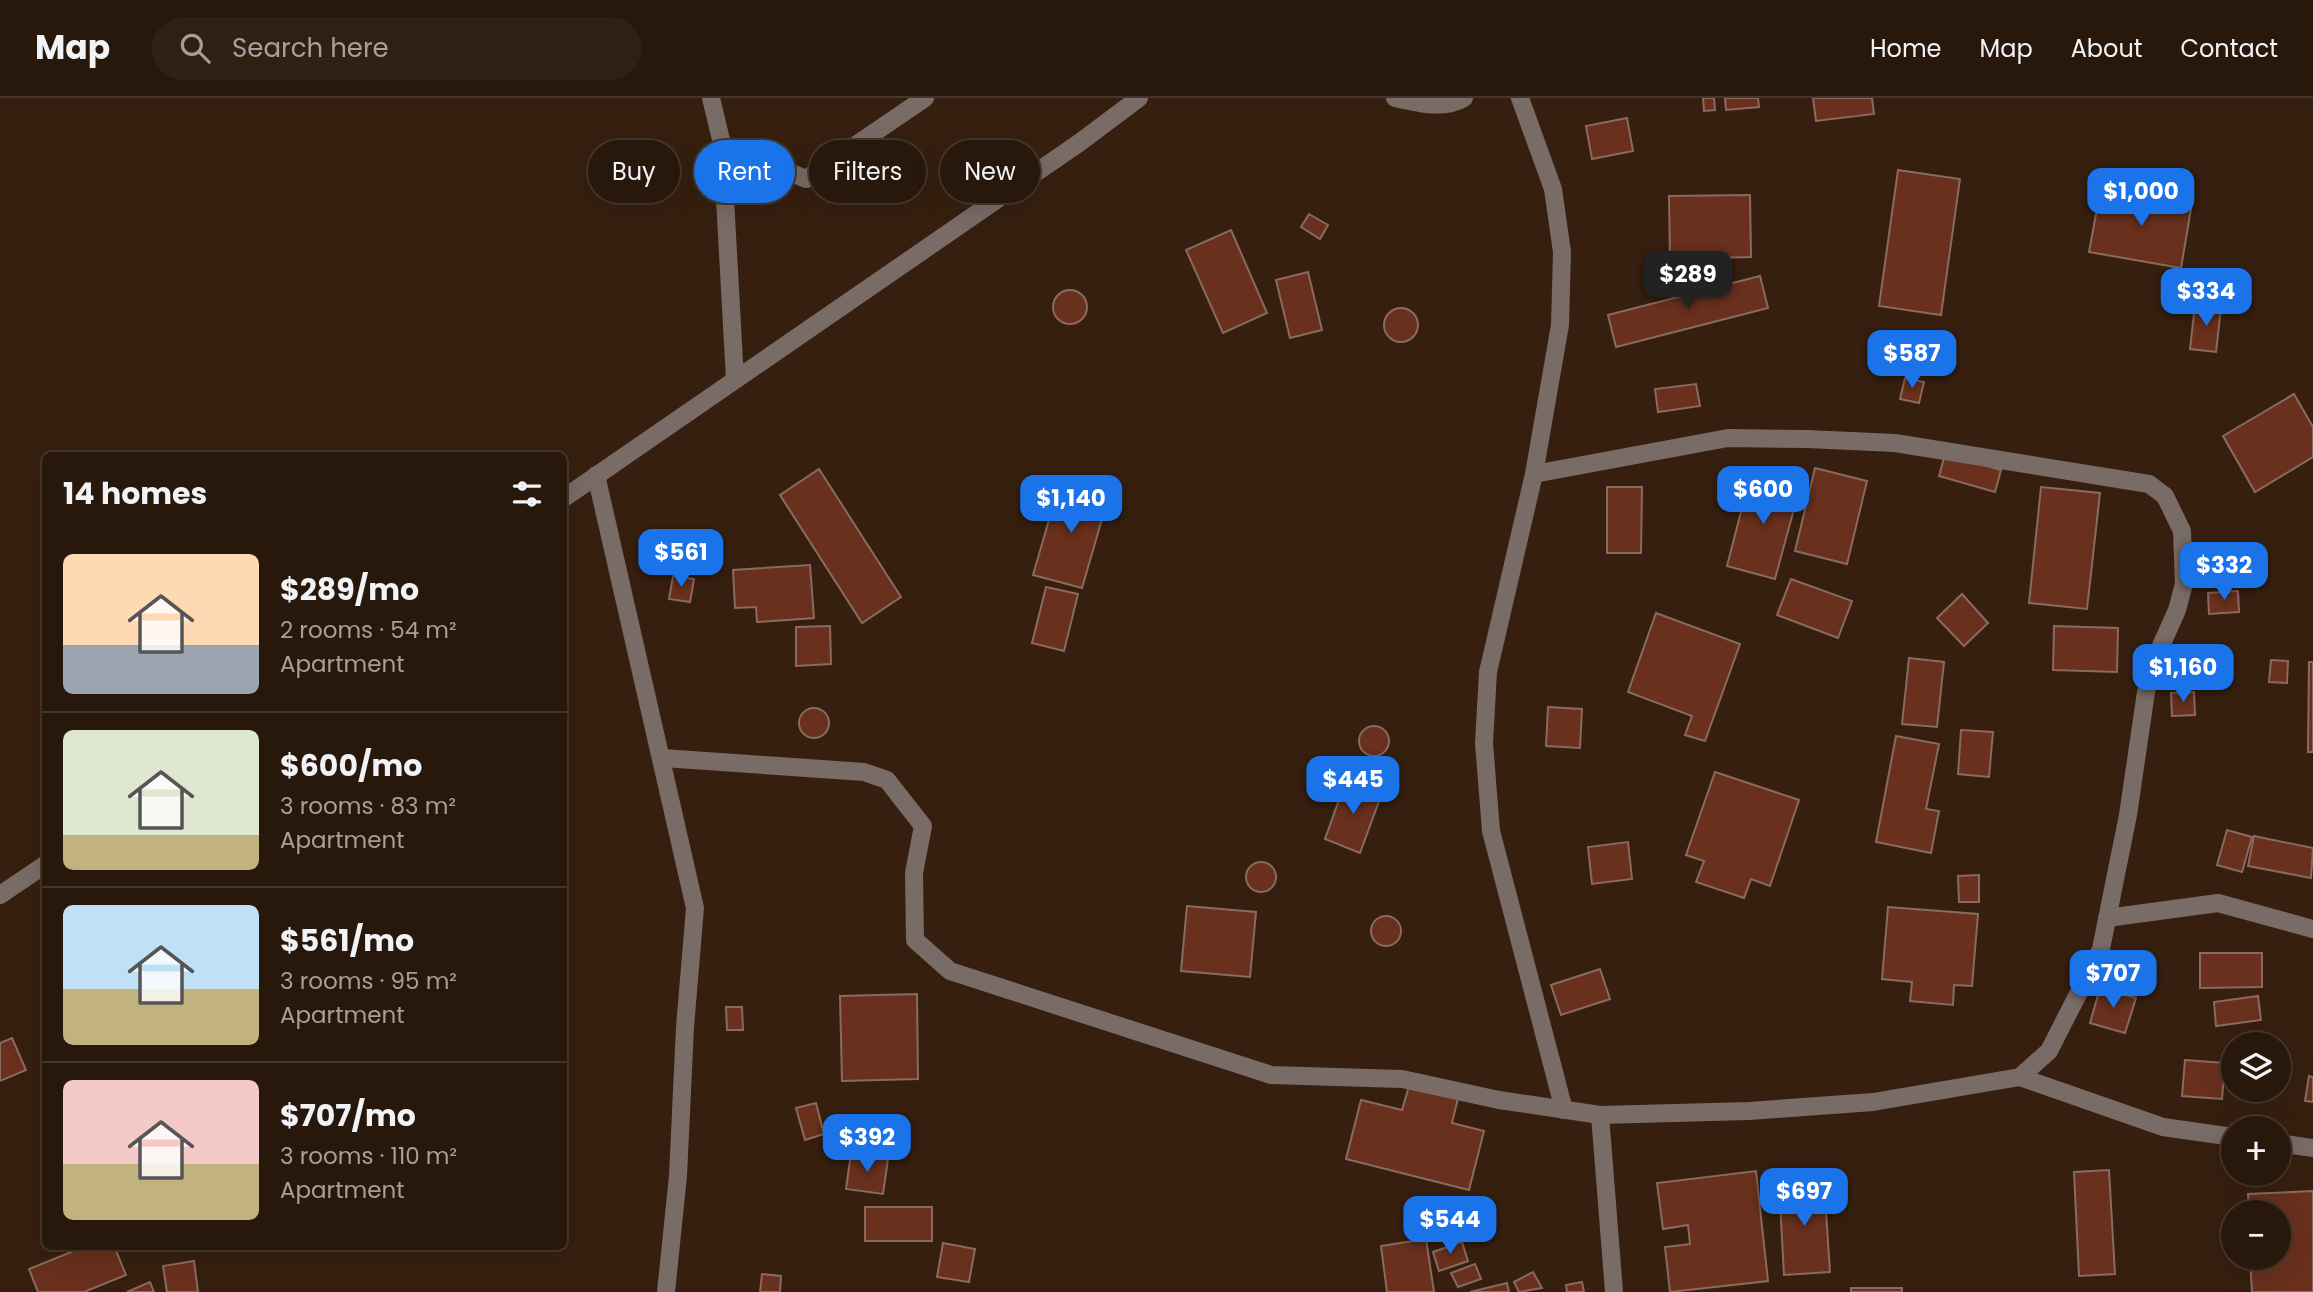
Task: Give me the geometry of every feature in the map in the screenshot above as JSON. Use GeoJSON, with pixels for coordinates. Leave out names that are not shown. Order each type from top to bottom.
{"type":"FeatureCollection","features":[{"type":"Feature","properties":{"kind":"street"},"geometry":{"type":"LineString","coordinates":[[711,98],[721,140]]}},
{"type":"Feature","properties":{"kind":"street"},"geometry":{"type":"LineString","coordinates":[[795,174],[806,179],[925,98]]}},
{"type":"Feature","properties":{"kind":"street"},"geometry":{"type":"LineString","coordinates":[[567,496],[1079,143],[1139,98]]}},
{"type":"Feature","properties":{"kind":"street"},"geometry":{"type":"LineString","coordinates":[[1395,98],[1416,103],[1441,104],[1464,98]]}},
{"type":"Feature","properties":{"kind":"street"},"geometry":{"type":"LineString","coordinates":[[1520,98],[1553,189],[1562,252],[1560,325],[1534,474],[1489,671],[1484,743],[1491,831],[1564,1110]]}},
{"type":"Feature","properties":{"kind":"street"},"geometry":{"type":"LineString","coordinates":[[725,203],[735,380]]}},
{"type":"Feature","properties":{"kind":"street"},"geometry":{"type":"LineString","coordinates":[[1534,474],[1728,438],[1807,439],[1895,443],[1990,458],[2149,484],[2165,496],[2182,531],[2184,584],[2177,610],[2156,657],[2146,692],[2128,815],[2101,949],[2049,1051],[2021,1077]]}},
{"type":"Feature","properties":{"kind":"street"},"geometry":{"type":"LineString","coordinates":[[596,475],[663,758],[695,908],[678,1176],[666,1292]]}},
{"type":"Feature","properties":{"kind":"street"},"geometry":{"type":"LineString","coordinates":[[663,758],[864,772],[887,780],[923,826],[914,873],[915,940],[950,971],[1271,1074],[1402,1079],[1499,1100],[1600,1115],[1736,1111],[1872,1102],[2021,1077],[2163,1128],[2221,1135]]}},
{"type":"Feature","properties":{"kind":"street"},"geometry":{"type":"LineString","coordinates":[[0,895],[42,867]]}},
{"type":"Feature","properties":{"kind":"street"},"geometry":{"type":"LineString","coordinates":[[2107,918],[2218,903],[2313,929]]}},
{"type":"Feature","properties":{"kind":"street"},"geometry":{"type":"LineString","coordinates":[[1600,1115],[1614,1292]]}},
{"type":"Feature","properties":{"kind":"street"},"geometry":{"type":"LineString","coordinates":[[2291,1145],[2313,1148]]}},
{"type":"Feature","properties":{"kind":"building"},"geometry":{"type":"Polygon","coordinates":[[[1703,98],[1714,98],[1715,110],[1704,111],[1703,98]]]}},
{"type":"Feature","properties":{"kind":"building"},"geometry":{"type":"Polygon","coordinates":[[[1725,98],[1758,98],[1759,107],[1726,110],[1725,98]]]}},
{"type":"Feature","properties":{"kind":"building"},"geometry":{"type":"Polygon","coordinates":[[[1813,98],[1872,98],[1874,114],[1816,121],[1813,98]]]}},
{"type":"Feature","properties":{"kind":"building"},"geometry":{"type":"Polygon","coordinates":[[[1627,118],[1633,151],[1592,159],[1586,126],[1627,118]]]}},
{"type":"Feature","properties":{"kind":"building"},"geometry":{"type":"Polygon","coordinates":[[[1898,170],[1960,179],[1941,315],[1879,306],[1898,170]]]}},
{"type":"Feature","properties":{"kind":"building"},"geometry":{"type":"Polygon","coordinates":[[[2101,187],[2192,203],[2181,268],[2089,252],[2101,187]]]}},
{"type":"Feature","properties":{"kind":"building"},"geometry":{"type":"Polygon","coordinates":[[[1750,195],[1751,257],[1670,259],[1669,196],[1750,195]]]}},
{"type":"Feature","properties":{"kind":"building"},"geometry":{"type":"Polygon","coordinates":[[[1309,214],[1328,225],[1320,239],[1301,227],[1309,214]]]}},
{"type":"Feature","properties":{"kind":"building"},"geometry":{"type":"Polygon","coordinates":[[[1231,230],[1267,313],[1223,333],[1186,250],[1231,230]]]}},
{"type":"Feature","properties":{"kind":"building"},"geometry":{"type":"Polygon","coordinates":[[[1308,272],[1322,330],[1290,338],[1276,280],[1308,272]]]}},
{"type":"Feature","properties":{"kind":"building"},"geometry":{"type":"Polygon","coordinates":[[[1760,276],[1768,308],[1616,347],[1608,315],[1760,276]]]}},
{"type":"Feature","properties":{"kind":"building"},"geometry":{"type":"Polygon","coordinates":[[[1070,290],[1082,295],[1087,307],[1082,319],[1070,324],[1058,319],[1053,307],[1058,295],[1070,290]]]}},
{"type":"Feature","properties":{"kind":"building"},"geometry":{"type":"Polygon","coordinates":[[[2195,305],[2221,308],[2216,352],[2190,349],[2195,305]]]}},
{"type":"Feature","properties":{"kind":"building"},"geometry":{"type":"Polygon","coordinates":[[[1401,308],[1413,313],[1418,325],[1413,337],[1401,342],[1389,337],[1384,325],[1389,313],[1401,308]]]}},
{"type":"Feature","properties":{"kind":"building"},"geometry":{"type":"Polygon","coordinates":[[[1905,378],[1924,382],[1919,403],[1900,399],[1905,378]]]}},
{"type":"Feature","properties":{"kind":"building"},"geometry":{"type":"Polygon","coordinates":[[[1696,384],[1700,406],[1658,412],[1655,389],[1696,384]]]}},
{"type":"Feature","properties":{"kind":"building"},"geometry":{"type":"Polygon","coordinates":[[[2294,394],[2313,427],[2313,457],[2255,492],[2223,436],[2294,394]]]}},
{"type":"Feature","properties":{"kind":"building"},"geometry":{"type":"Polygon","coordinates":[[[1945,454],[2001,470],[1995,492],[1939,476],[1945,454]]]}},
{"type":"Feature","properties":{"kind":"building"},"geometry":{"type":"Polygon","coordinates":[[[1815,468],[1867,481],[1847,564],[1795,551],[1815,468]]]}},
{"type":"Feature","properties":{"kind":"building"},"geometry":{"type":"Polygon","coordinates":[[[819,469],[901,597],[862,623],[780,495],[819,469]]]}},
{"type":"Feature","properties":{"kind":"building"},"geometry":{"type":"Polygon","coordinates":[[[1751,473],[1800,487],[1775,579],[1727,566],[1751,473]]]}},
{"type":"Feature","properties":{"kind":"building"},"geometry":{"type":"Polygon","coordinates":[[[1060,482],[1109,495],[1082,588],[1033,575],[1060,482]]]}},
{"type":"Feature","properties":{"kind":"building"},"geometry":{"type":"Polygon","coordinates":[[[1607,487],[1642,487],[1641,553],[1607,553],[1607,487]]]}},
{"type":"Feature","properties":{"kind":"building"},"geometry":{"type":"Polygon","coordinates":[[[2041,487],[2100,493],[2087,609],[2029,603],[2041,487]]]}},
{"type":"Feature","properties":{"kind":"building"},"geometry":{"type":"Polygon","coordinates":[[[810,565],[814,618],[757,622],[756,607],[735,608],[733,570],[810,565]]]}},
{"type":"Feature","properties":{"kind":"building"},"geometry":{"type":"Polygon","coordinates":[[[673,576],[694,579],[690,602],[669,599],[673,576]]]}},
{"type":"Feature","properties":{"kind":"building"},"geometry":{"type":"Polygon","coordinates":[[[1791,579],[1852,601],[1838,638],[1777,615],[1791,579]]]}},
{"type":"Feature","properties":{"kind":"building"},"geometry":{"type":"Polygon","coordinates":[[[1046,587],[1078,594],[1064,651],[1032,643],[1046,587]]]}},
{"type":"Feature","properties":{"kind":"building"},"geometry":{"type":"Polygon","coordinates":[[[2238,591],[2239,612],[2209,614],[2208,593],[2238,591]]]}},
{"type":"Feature","properties":{"kind":"building"},"geometry":{"type":"Polygon","coordinates":[[[1962,594],[1988,623],[1964,646],[1937,618],[1962,594]]]}},
{"type":"Feature","properties":{"kind":"building"},"geometry":{"type":"Polygon","coordinates":[[[1656,613],[1740,644],[1705,741],[1685,735],[1692,716],[1628,692],[1656,613]]]}},
{"type":"Feature","properties":{"kind":"building"},"geometry":{"type":"Polygon","coordinates":[[[830,626],[831,664],[796,666],[796,627],[830,626]]]}},
{"type":"Feature","properties":{"kind":"building"},"geometry":{"type":"Polygon","coordinates":[[[2054,626],[2118,628],[2117,672],[2053,670],[2054,626]]]}},
{"type":"Feature","properties":{"kind":"building"},"geometry":{"type":"Polygon","coordinates":[[[1909,658],[1944,662],[1937,727],[1902,724],[1909,658]]]}},
{"type":"Feature","properties":{"kind":"building"},"geometry":{"type":"Polygon","coordinates":[[[2271,660],[2288,661],[2287,683],[2269,682],[2271,660]]]}},
{"type":"Feature","properties":{"kind":"building"},"geometry":{"type":"Polygon","coordinates":[[[2309,662],[2313,662],[2313,752],[2308,752],[2309,662]]]}},
{"type":"Feature","properties":{"kind":"building"},"geometry":{"type":"Polygon","coordinates":[[[2194,692],[2195,715],[2172,716],[2171,693],[2194,692]]]}},
{"type":"Feature","properties":{"kind":"building"},"geometry":{"type":"Polygon","coordinates":[[[1548,707],[1582,709],[1580,748],[1546,746],[1548,707]]]}},
{"type":"Feature","properties":{"kind":"building"},"geometry":{"type":"Polygon","coordinates":[[[814,708],[820,709],[828,717],[828,729],[820,737],[814,738],[808,737],[800,729],[799,723],[800,717],[808,709],[814,708]]]}},
{"type":"Feature","properties":{"kind":"building"},"geometry":{"type":"Polygon","coordinates":[[[1374,726],[1380,727],[1388,735],[1388,747],[1380,755],[1374,756],[1368,755],[1360,747],[1359,741],[1360,735],[1368,727],[1374,726]]]}},
{"type":"Feature","properties":{"kind":"building"},"geometry":{"type":"Polygon","coordinates":[[[1961,730],[1993,732],[1989,777],[1958,774],[1961,730]]]}},
{"type":"Feature","properties":{"kind":"building"},"geometry":{"type":"Polygon","coordinates":[[[1896,736],[1939,744],[1926,809],[1939,811],[1931,853],[1876,842],[1896,736]]]}},
{"type":"Feature","properties":{"kind":"building"},"geometry":{"type":"Polygon","coordinates":[[[1715,772],[1799,800],[1770,886],[1751,879],[1744,898],[1696,882],[1704,861],[1686,855],[1715,772]]]}},
{"type":"Feature","properties":{"kind":"building"},"geometry":{"type":"Polygon","coordinates":[[[1346,780],[1382,793],[1360,853],[1325,839],[1346,780]]]}},
{"type":"Feature","properties":{"kind":"building"},"geometry":{"type":"Polygon","coordinates":[[[2227,830],[2252,837],[2242,872],[2217,865],[2227,830]]]}},
{"type":"Feature","properties":{"kind":"building"},"geometry":{"type":"Polygon","coordinates":[[[2254,836],[2313,848],[2311,878],[2248,866],[2254,836]]]}},
{"type":"Feature","properties":{"kind":"building"},"geometry":{"type":"Polygon","coordinates":[[[1628,842],[1632,879],[1592,884],[1588,847],[1628,842]]]}},
{"type":"Feature","properties":{"kind":"building"},"geometry":{"type":"Polygon","coordinates":[[[1261,862],[1267,863],[1275,871],[1275,883],[1267,891],[1261,892],[1255,891],[1247,883],[1246,877],[1247,871],[1255,863],[1261,862]]]}},
{"type":"Feature","properties":{"kind":"building"},"geometry":{"type":"Polygon","coordinates":[[[1979,875],[1979,902],[1959,902],[1958,876],[1979,875]]]}},
{"type":"Feature","properties":{"kind":"building"},"geometry":{"type":"Polygon","coordinates":[[[1187,906],[1256,912],[1250,977],[1181,971],[1187,906]]]}},
{"type":"Feature","properties":{"kind":"building"},"geometry":{"type":"Polygon","coordinates":[[[1888,907],[1978,914],[1972,986],[1954,985],[1953,1005],[1910,1001],[1912,982],[1882,979],[1888,907]]]}},
{"type":"Feature","properties":{"kind":"building"},"geometry":{"type":"Polygon","coordinates":[[[1386,916],[1392,917],[1400,925],[1400,937],[1392,945],[1386,946],[1380,945],[1372,937],[1371,931],[1372,925],[1380,917],[1386,916]]]}},
{"type":"Feature","properties":{"kind":"building"},"geometry":{"type":"Polygon","coordinates":[[[2200,953],[2262,953],[2262,987],[2200,988],[2200,953]]]}},
{"type":"Feature","properties":{"kind":"building"},"geometry":{"type":"Polygon","coordinates":[[[2114,955],[2144,964],[2138,984],[2109,976],[2114,955]]]}},
{"type":"Feature","properties":{"kind":"building"},"geometry":{"type":"Polygon","coordinates":[[[1600,969],[1610,999],[1561,1015],[1551,985],[1600,969]]]}},
{"type":"Feature","properties":{"kind":"building"},"geometry":{"type":"Polygon","coordinates":[[[2100,988],[2136,998],[2125,1033],[2090,1023],[2100,988]]]}},
{"type":"Feature","properties":{"kind":"building"},"geometry":{"type":"Polygon","coordinates":[[[917,994],[918,1079],[842,1081],[840,996],[917,994]]]}},
{"type":"Feature","properties":{"kind":"building"},"geometry":{"type":"Polygon","coordinates":[[[2258,996],[2261,1020],[2216,1026],[2214,1002],[2258,996]]]}},
{"type":"Feature","properties":{"kind":"building"},"geometry":{"type":"Polygon","coordinates":[[[726,1007],[742,1007],[743,1030],[727,1030],[726,1007]]]}},
{"type":"Feature","properties":{"kind":"building"},"geometry":{"type":"Polygon","coordinates":[[[12,1038],[26,1070],[0,1081],[0,1043],[12,1038]]]}},
{"type":"Feature","properties":{"kind":"building"},"geometry":{"type":"Polygon","coordinates":[[[2185,1060],[2221,1063],[2221,1099],[2182,1096],[2185,1060]]]}},
{"type":"Feature","properties":{"kind":"building"},"geometry":{"type":"Polygon","coordinates":[[[2309,1076],[2313,1077],[2313,1102],[2305,1101],[2309,1076]]]}},
{"type":"Feature","properties":{"kind":"building"},"geometry":{"type":"Polygon","coordinates":[[[1409,1086],[1458,1098],[1452,1123],[1484,1131],[1469,1190],[1346,1159],[1361,1100],[1402,1110],[1409,1086]]]}},
{"type":"Feature","properties":{"kind":"building"},"geometry":{"type":"Polygon","coordinates":[[[816,1103],[824,1134],[805,1140],[796,1108],[816,1103]]]}},
{"type":"Feature","properties":{"kind":"building"},"geometry":{"type":"Polygon","coordinates":[[[851,1153],[888,1159],[883,1194],[846,1189],[851,1153]]]}},
{"type":"Feature","properties":{"kind":"building"},"geometry":{"type":"Polygon","coordinates":[[[2109,1170],[2115,1274],[2079,1276],[2074,1172],[2109,1170]]]}},
{"type":"Feature","properties":{"kind":"building"},"geometry":{"type":"Polygon","coordinates":[[[1756,1171],[1768,1281],[1670,1292],[1665,1247],[1690,1244],[1688,1225],[1663,1229],[1657,1183],[1756,1171]]]}},
{"type":"Feature","properties":{"kind":"building"},"geometry":{"type":"Polygon","coordinates":[[[1824,1181],[1830,1272],[1784,1275],[1779,1184],[1824,1181]]]}},
{"type":"Feature","properties":{"kind":"building"},"geometry":{"type":"Polygon","coordinates":[[[2313,1191],[2313,1292],[2252,1292],[2251,1270],[2291,1270],[2291,1200],[2248,1200],[2248,1194],[2313,1191]]]}},
{"type":"Feature","properties":{"kind":"building"},"geometry":{"type":"Polygon","coordinates":[[[865,1207],[932,1207],[932,1241],[865,1241],[865,1207]]]}},
{"type":"Feature","properties":{"kind":"building"},"geometry":{"type":"Polygon","coordinates":[[[1426,1239],[1434,1292],[1387,1292],[1381,1246],[1426,1239]]]}},
{"type":"Feature","properties":{"kind":"building"},"geometry":{"type":"Polygon","coordinates":[[[1462,1242],[1468,1261],[1439,1271],[1433,1252],[1462,1242]]]}},
{"type":"Feature","properties":{"kind":"building"},"geometry":{"type":"Polygon","coordinates":[[[943,1243],[975,1249],[969,1282],[937,1277],[943,1243]]]}},
{"type":"Feature","properties":{"kind":"building"},"geometry":{"type":"Polygon","coordinates":[[[76,1250],[116,1250],[126,1275],[84,1292],[38,1292],[29,1269],[76,1250]]]}},
{"type":"Feature","properties":{"kind":"building"},"geometry":{"type":"Polygon","coordinates":[[[194,1261],[198,1292],[167,1292],[163,1266],[194,1261]]]}},
{"type":"Feature","properties":{"kind":"building"},"geometry":{"type":"Polygon","coordinates":[[[1475,1264],[1481,1279],[1458,1287],[1451,1273],[1475,1264]]]}},
{"type":"Feature","properties":{"kind":"building"},"geometry":{"type":"Polygon","coordinates":[[[1533,1272],[1542,1288],[1519,1292],[1514,1282],[1533,1272]]]}},
{"type":"Feature","properties":{"kind":"building"},"geometry":{"type":"Polygon","coordinates":[[[762,1274],[781,1276],[780,1292],[760,1292],[762,1274]]]}},
{"type":"Feature","properties":{"kind":"building"},"geometry":{"type":"Polygon","coordinates":[[[150,1282],[154,1292],[127,1292],[150,1282]]]}},
{"type":"Feature","properties":{"kind":"building"},"geometry":{"type":"Polygon","coordinates":[[[1582,1282],[1584,1292],[1567,1292],[1566,1285],[1582,1282]]]}},
{"type":"Feature","properties":{"kind":"building"},"geometry":{"type":"Polygon","coordinates":[[[1507,1283],[1509,1292],[1470,1292],[1507,1283]]]}},
{"type":"Feature","properties":{"kind":"building"},"geometry":{"type":"Polygon","coordinates":[[[1851,1288],[1902,1288],[1902,1292],[1851,1292],[1851,1288]]]}}]}
